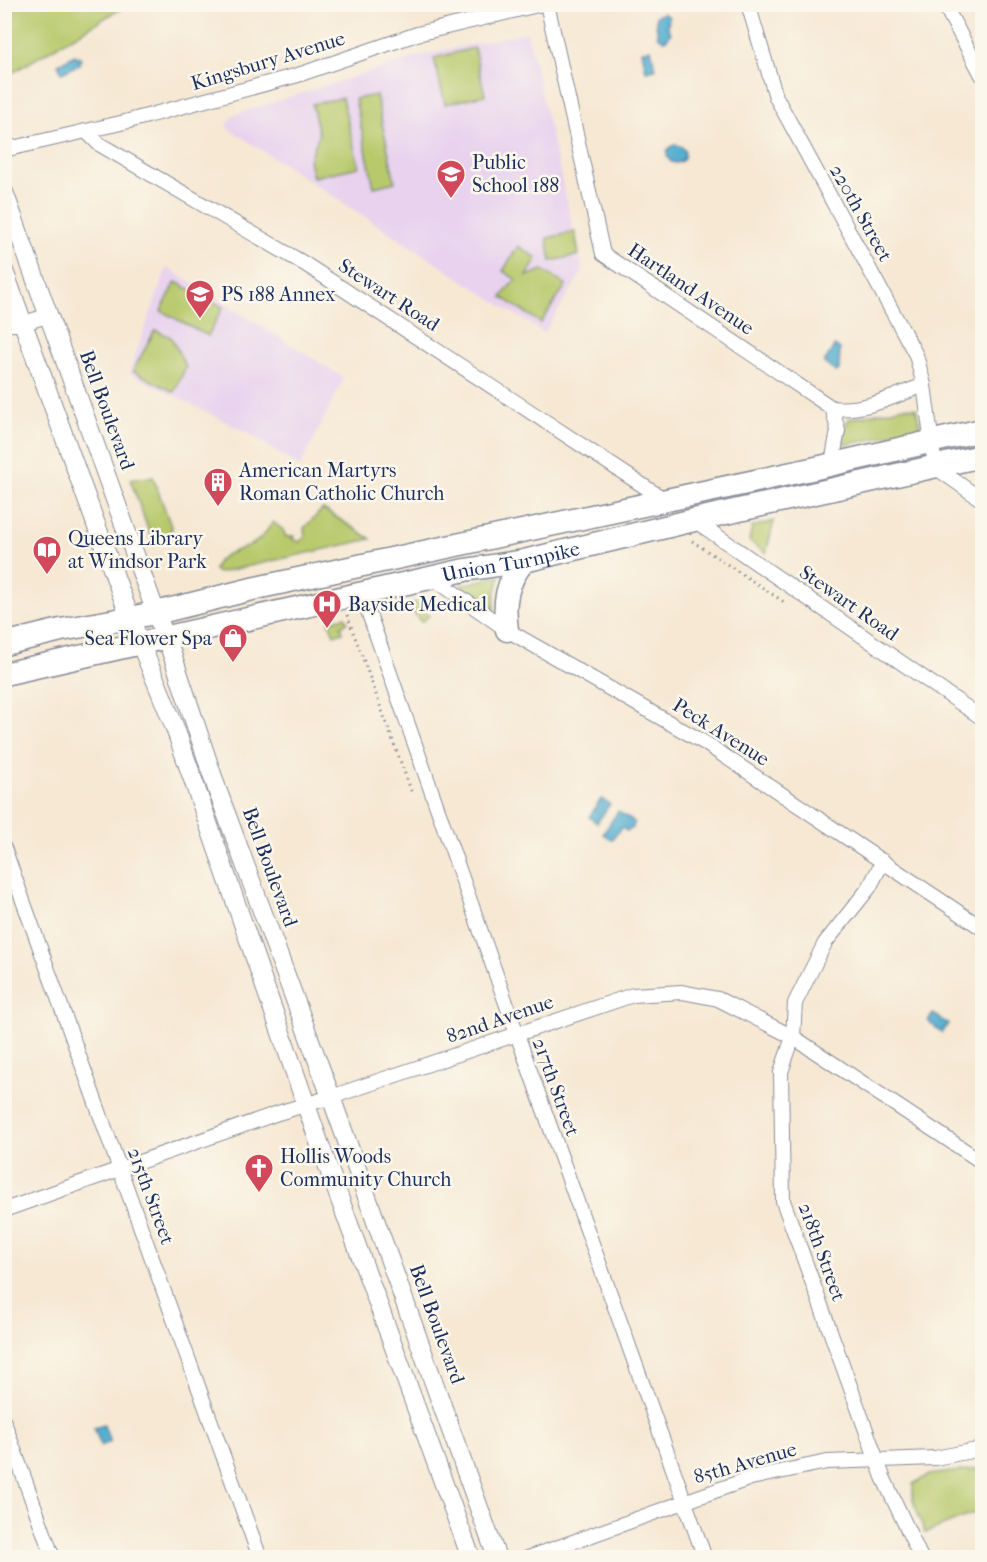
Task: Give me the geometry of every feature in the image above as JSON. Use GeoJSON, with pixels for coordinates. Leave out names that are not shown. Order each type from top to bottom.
{"type":"FeatureCollection","features":[{"type":"Feature","properties":{"kind":"main road","name":"Union Turnpike"},"geometry":{"type":"LineString","coordinates":[[4,644],[61,630],[156,613],[256,588],[982,430]]}},
{"type":"Feature","properties":{"kind":"main road","name":"Union Turnpike"},"geometry":{"type":"LineString","coordinates":[[4,674],[465,570],[524,561],[694,520],[982,456]]}},
{"type":"Feature","properties":{"kind":"main road"},"geometry":{"type":"LineString","coordinates":[[507,630],[504,611],[507,589],[515,571],[524,561]]}},
{"type":"Feature","properties":{"kind":"street","name":"Kingsbury Avenue"},"geometry":{"type":"LineString","coordinates":[[4,150],[125,122],[298,75],[417,34],[542,4]]}},
{"type":"Feature","properties":{"kind":"street","name":"Hartland Avenue"},"geometry":{"type":"LineString","coordinates":[[547,4],[603,254],[832,408]]}},
{"type":"Feature","properties":{"kind":"street","name":"220th Street"},"geometry":{"type":"LineString","coordinates":[[748,4],[776,97],[916,355],[924,385],[931,442]]}},
{"type":"Feature","properties":{"kind":"street"},"geometry":{"type":"LineString","coordinates":[[944,4],[982,75]]}},
{"type":"Feature","properties":{"kind":"street","name":"Stewart Road"},"geometry":{"type":"LineString","coordinates":[[86,131],[99,144],[305,264],[665,500]]}},
{"type":"Feature","properties":{"kind":"street","name":"Bell Boulevard"},"geometry":{"type":"LineString","coordinates":[[4,192],[167,639],[217,789],[497,1557]]}},
{"type":"Feature","properties":{"kind":"street"},"geometry":{"type":"LineString","coordinates":[[4,272],[129,618],[189,768],[392,1345],[471,1557]]}},
{"type":"Feature","properties":{"kind":"street"},"geometry":{"type":"LineString","coordinates":[[4,325],[24,323],[50,315]]}},
{"type":"Feature","properties":{"kind":"street"},"geometry":{"type":"LineString","coordinates":[[832,463],[838,430],[832,408],[845,410],[876,404],[924,385]]}},
{"type":"Feature","properties":{"kind":"street"},"geometry":{"type":"LineString","coordinates":[[931,442],[935,467],[982,500]]}},
{"type":"Feature","properties":{"kind":"street","name":"Stewart Road"},"geometry":{"type":"LineString","coordinates":[[694,520],[982,718]]}},
{"type":"Feature","properties":{"kind":"street","name":"Peck Avenue"},"geometry":{"type":"LineString","coordinates":[[433,578],[507,630],[705,743],[982,928]]}},
{"type":"Feature","properties":{"kind":"street","name":"217th Street"},"geometry":{"type":"LineString","coordinates":[[362,594],[516,1033],[705,1557]]}},
{"type":"Feature","properties":{"kind":"street","name":"215th Street"},"geometry":{"type":"LineString","coordinates":[[4,848],[260,1557]]}},
{"type":"Feature","properties":{"kind":"street","name":"218th Street"},"geometry":{"type":"LineString","coordinates":[[883,861],[869,888],[825,944],[795,1003],[793,1037],[781,1072],[783,1201],[878,1461],[921,1557]]}},
{"type":"Feature","properties":{"kind":"street","name":"82nd Avenue"},"geometry":{"type":"LineString","coordinates":[[4,1210],[306,1104],[633,995],[682,992],[718,999],[793,1037],[982,1162]]}},
{"type":"Feature","properties":{"kind":"street"},"geometry":{"type":"LineString","coordinates":[[4,1422],[53,1557]]}},
{"type":"Feature","properties":{"kind":"street","name":"85th Avenue"},"geometry":{"type":"LineString","coordinates":[[528,1557],[762,1475],[827,1462],[935,1458],[982,1449]]}},
{"type":"Feature","properties":{"kind":"path"},"geometry":{"type":"LineString","coordinates":[[341,615],[346,615],[350,619],[412,793]]}},
{"type":"Feature","properties":{"kind":"shaded area","name":"Public School 188"},"geometry":{"type":"Polygon","coordinates":[[[527,32],[583,271],[544,333],[226,127],[233,115],[426,54],[527,32]]]}},
{"type":"Feature","properties":{"kind":"shaded area","name":"PS 188 Annex"},"geometry":{"type":"Polygon","coordinates":[[[167,267],[344,378],[300,467],[248,433],[129,373],[167,267]]]}},
{"type":"Feature","properties":{"kind":"green space"},"geometry":{"type":"Polygon","coordinates":[[[5,4],[127,4],[127,5],[5,77],[5,4]]]}},
{"type":"Feature","properties":{"kind":"green space"},"geometry":{"type":"Polygon","coordinates":[[[474,48],[485,95],[445,104],[434,58],[474,48]]]}},
{"type":"Feature","properties":{"kind":"green space"},"geometry":{"type":"Polygon","coordinates":[[[376,95],[395,182],[374,187],[355,99],[376,95]]]}},
{"type":"Feature","properties":{"kind":"green space"},"geometry":{"type":"Polygon","coordinates":[[[342,98],[359,167],[313,177],[309,160],[319,135],[312,104],[342,98]]]}},
{"type":"Feature","properties":{"kind":"green space"},"geometry":{"type":"Polygon","coordinates":[[[575,232],[579,255],[551,261],[547,238],[575,232]]]}},
{"type":"Feature","properties":{"kind":"green space"},"geometry":{"type":"Polygon","coordinates":[[[518,246],[537,258],[527,276],[543,270],[566,285],[541,323],[502,297],[517,280],[503,271],[518,246]]]}},
{"type":"Feature","properties":{"kind":"green space"},"geometry":{"type":"Polygon","coordinates":[[[176,282],[223,307],[208,336],[161,311],[176,282]]]}},
{"type":"Feature","properties":{"kind":"green space"},"geometry":{"type":"Polygon","coordinates":[[[155,330],[171,337],[186,367],[174,392],[133,371],[155,330]]]}},
{"type":"Feature","properties":{"kind":"green space"},"geometry":{"type":"Polygon","coordinates":[[[904,407],[916,408],[920,425],[918,429],[844,444],[845,427],[849,419],[904,407]]]}},
{"type":"Feature","properties":{"kind":"green space"},"geometry":{"type":"Polygon","coordinates":[[[153,477],[172,529],[154,546],[130,479],[153,477]]]}},
{"type":"Feature","properties":{"kind":"green space"},"geometry":{"type":"Polygon","coordinates":[[[323,509],[371,539],[218,573],[214,570],[217,563],[226,555],[251,545],[259,539],[273,522],[283,530],[286,537],[294,536],[292,539],[299,542],[305,537],[304,528],[323,509]]]}},
{"type":"Feature","properties":{"kind":"green space"},"geometry":{"type":"Polygon","coordinates":[[[774,521],[766,553],[749,541],[752,527],[774,521]]]}},
{"type":"Feature","properties":{"kind":"green space"},"geometry":{"type":"Polygon","coordinates":[[[500,576],[495,594],[494,611],[460,587],[461,585],[500,576]]]}},
{"type":"Feature","properties":{"kind":"green space"},"geometry":{"type":"Polygon","coordinates":[[[416,602],[429,616],[421,622],[407,605],[416,602]]]}},
{"type":"Feature","properties":{"kind":"green space"},"geometry":{"type":"Polygon","coordinates":[[[345,617],[348,622],[341,626],[343,632],[334,635],[329,621],[345,617]]]}},
{"type":"Feature","properties":{"kind":"green space"},"geometry":{"type":"Polygon","coordinates":[[[982,1468],[982,1510],[925,1533],[913,1500],[913,1484],[929,1475],[982,1468]]]}},
{"type":"Feature","properties":{"kind":"water"},"geometry":{"type":"Polygon","coordinates":[[[663,13],[669,17],[668,27],[671,33],[664,40],[658,36],[656,21],[656,16],[663,13]]]}},
{"type":"Feature","properties":{"kind":"water"},"geometry":{"type":"Polygon","coordinates":[[[651,49],[656,69],[646,71],[642,51],[651,49]]]}},
{"type":"Feature","properties":{"kind":"water"},"geometry":{"type":"Polygon","coordinates":[[[75,55],[77,58],[79,56],[80,64],[62,73],[58,64],[75,55]]]}},
{"type":"Feature","properties":{"kind":"water"},"geometry":{"type":"Polygon","coordinates":[[[676,145],[682,148],[685,154],[682,160],[676,163],[670,160],[667,154],[670,148],[676,145]]]}},
{"type":"Feature","properties":{"kind":"water"},"geometry":{"type":"Polygon","coordinates":[[[834,346],[840,349],[839,370],[836,372],[824,363],[834,346]]]}},
{"type":"Feature","properties":{"kind":"water"},"geometry":{"type":"Polygon","coordinates":[[[601,799],[610,804],[597,823],[589,817],[601,799]]]}},
{"type":"Feature","properties":{"kind":"water"},"geometry":{"type":"Polygon","coordinates":[[[618,811],[634,822],[633,828],[627,831],[622,827],[612,840],[603,834],[618,811]]]}},
{"type":"Feature","properties":{"kind":"water"},"geometry":{"type":"Polygon","coordinates":[[[933,1014],[948,1024],[942,1033],[928,1021],[933,1014]]]}},
{"type":"Feature","properties":{"kind":"water"},"geometry":{"type":"Polygon","coordinates":[[[104,1425],[110,1442],[101,1446],[94,1428],[104,1425]]]}},
{"type":"Feature","properties":{"kind":"place","name":"Public School 188"},"geometry":{"type":"Point","coordinates":[451,200]}},
{"type":"Feature","properties":{"kind":"place","name":"PS 188 Annex"},"geometry":{"type":"Point","coordinates":[200,320]}},
{"type":"Feature","properties":{"kind":"place","name":"American Martyrs Roman Catholic Church"},"geometry":{"type":"Point","coordinates":[218,508]}},
{"type":"Feature","properties":{"kind":"place","name":"Queens Library at Windsor Park"},"geometry":{"type":"Point","coordinates":[47,576]}},
{"type":"Feature","properties":{"kind":"place","name":"Bayside Medical"},"geometry":{"type":"Point","coordinates":[327,630]}},
{"type":"Feature","properties":{"kind":"place","name":"Sea Flower Spa"},"geometry":{"type":"Point","coordinates":[233,664]}},
{"type":"Feature","properties":{"kind":"place","name":"Hollis Woods Community Church"},"geometry":{"type":"Point","coordinates":[259,1194]}}]}
